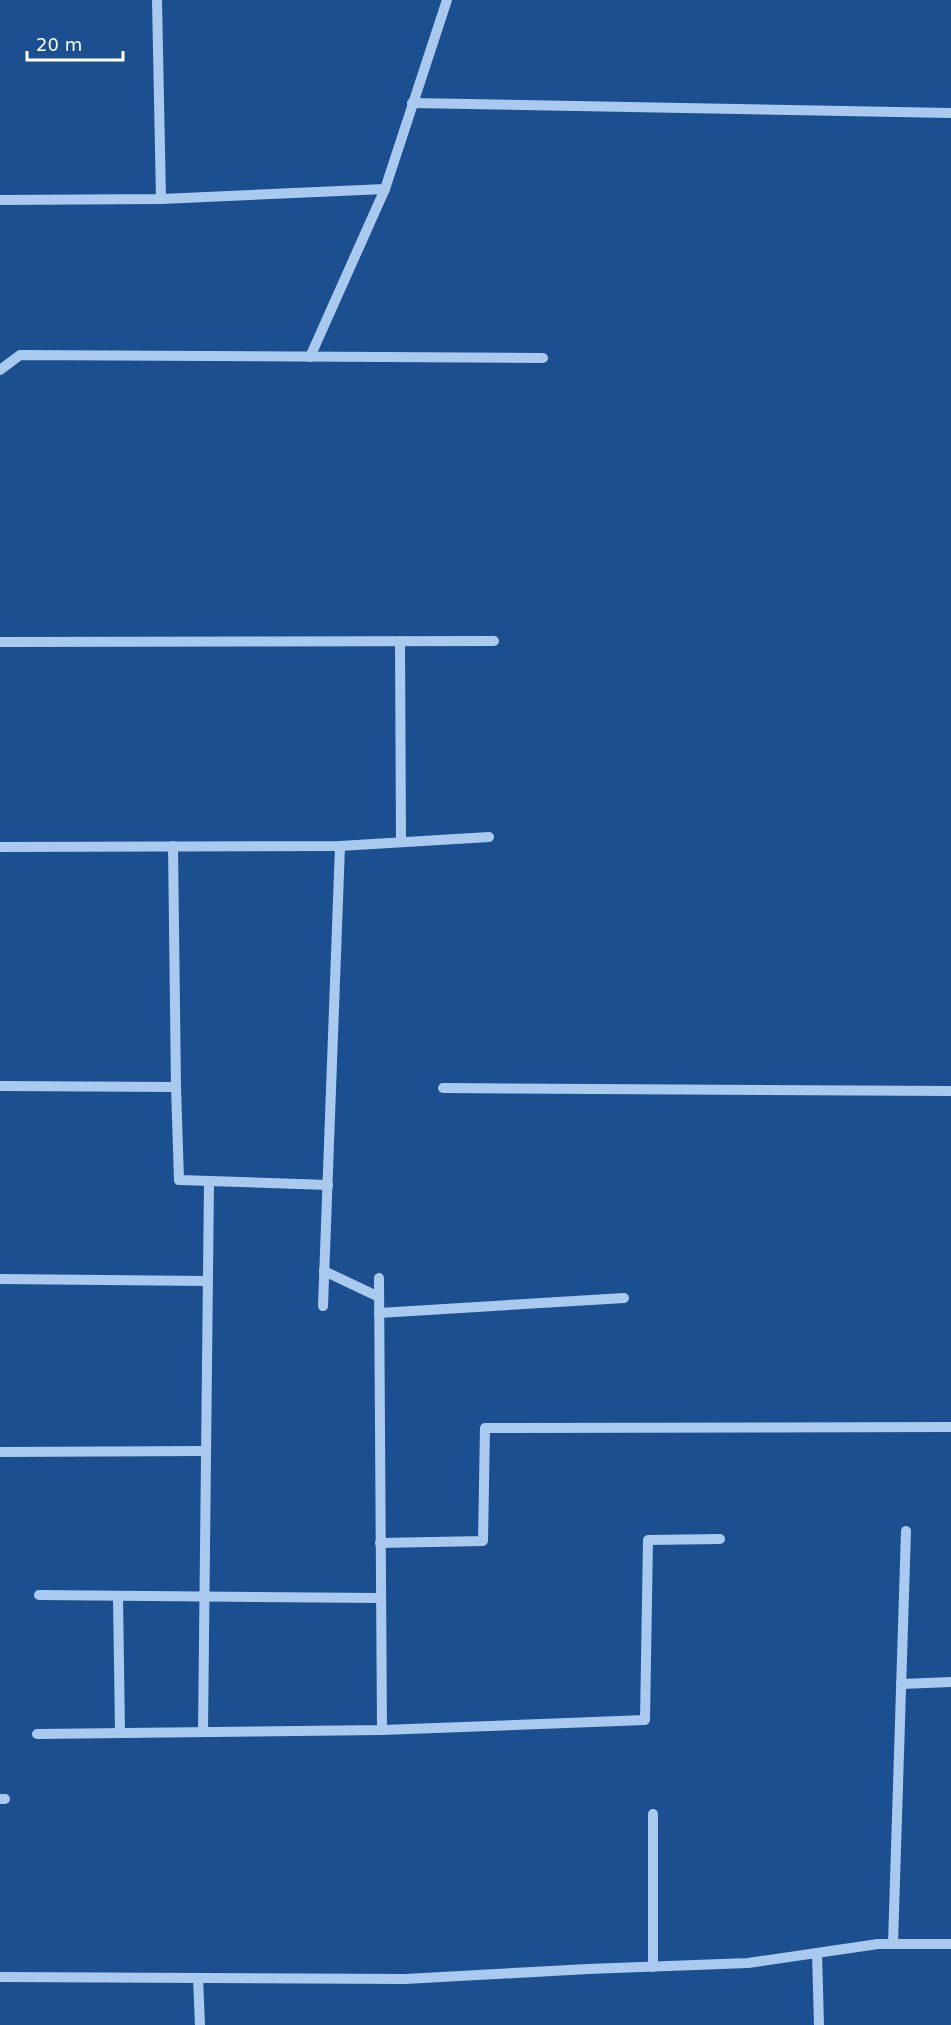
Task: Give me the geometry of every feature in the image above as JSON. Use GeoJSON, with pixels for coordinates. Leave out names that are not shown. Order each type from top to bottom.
{"type":"FeatureCollection","features":[{"type":"Feature","properties":{"kind":"street"},"geometry":{"type":"LineString","coordinates":[[157,0],[161,199]]}},
{"type":"Feature","properties":{"kind":"street"},"geometry":{"type":"LineString","coordinates":[[310,357],[385,189],[447,0]]}},
{"type":"Feature","properties":{"kind":"street"},"geometry":{"type":"LineString","coordinates":[[412,103],[951,113]]}},
{"type":"Feature","properties":{"kind":"street"},"geometry":{"type":"LineString","coordinates":[[0,200],[161,199],[385,189]]}},
{"type":"Feature","properties":{"kind":"street"},"geometry":{"type":"LineString","coordinates":[[0,370],[20,355],[543,358]]}},
{"type":"Feature","properties":{"kind":"street"},"geometry":{"type":"LineString","coordinates":[[400,641],[401,842]]}},
{"type":"Feature","properties":{"kind":"street"},"geometry":{"type":"LineString","coordinates":[[0,642],[494,641]]}},
{"type":"Feature","properties":{"kind":"street"},"geometry":{"type":"LineString","coordinates":[[0,847],[340,846],[489,837]]}},
{"type":"Feature","properties":{"kind":"street"},"geometry":{"type":"LineString","coordinates":[[173,846],[179,1180],[328,1185]]}},
{"type":"Feature","properties":{"kind":"street"},"geometry":{"type":"LineString","coordinates":[[323,1306],[340,846]]}},
{"type":"Feature","properties":{"kind":"street"},"geometry":{"type":"LineString","coordinates":[[0,1086],[176,1087]]}},
{"type":"Feature","properties":{"kind":"street"},"geometry":{"type":"LineString","coordinates":[[443,1088],[951,1091]]}},
{"type":"Feature","properties":{"kind":"street"},"geometry":{"type":"LineString","coordinates":[[203,1732],[208,1182]]}},
{"type":"Feature","properties":{"kind":"street"},"geometry":{"type":"LineString","coordinates":[[324,1271],[379,1297]]}},
{"type":"Feature","properties":{"kind":"street"},"geometry":{"type":"LineString","coordinates":[[379,1278],[382,1730]]}},
{"type":"Feature","properties":{"kind":"street"},"geometry":{"type":"LineString","coordinates":[[0,1279],[208,1281]]}},
{"type":"Feature","properties":{"kind":"street"},"geometry":{"type":"LineString","coordinates":[[379,1313],[624,1298]]}},
{"type":"Feature","properties":{"kind":"street"},"geometry":{"type":"LineString","coordinates":[[380,1543],[483,1541],[485,1428],[951,1427]]}},
{"type":"Feature","properties":{"kind":"street"},"geometry":{"type":"LineString","coordinates":[[0,1452],[206,1450]]}},
{"type":"Feature","properties":{"kind":"street"},"geometry":{"type":"LineString","coordinates":[[893,1944],[906,1531]]}},
{"type":"Feature","properties":{"kind":"street"},"geometry":{"type":"LineString","coordinates":[[37,1734],[382,1730],[645,1720],[648,1540],[720,1539]]}},
{"type":"Feature","properties":{"kind":"street"},"geometry":{"type":"LineString","coordinates":[[39,1595],[381,1598]]}},
{"type":"Feature","properties":{"kind":"street"},"geometry":{"type":"LineString","coordinates":[[118,1596],[120,1733]]}},
{"type":"Feature","properties":{"kind":"street"},"geometry":{"type":"LineString","coordinates":[[901,1684],[951,1682]]}},
{"type":"Feature","properties":{"kind":"street"},"geometry":{"type":"LineString","coordinates":[[653,1814],[653,1967]]}},
{"type":"Feature","properties":{"kind":"street"},"geometry":{"type":"LineString","coordinates":[[0,1977],[405,1979],[748,1964],[878,1944],[951,1944]]}},
{"type":"Feature","properties":{"kind":"street"},"geometry":{"type":"LineString","coordinates":[[817,1953],[819,2025]]}},
{"type":"Feature","properties":{"kind":"street"},"geometry":{"type":"LineString","coordinates":[[198,1978],[200,2025]]}}]}
